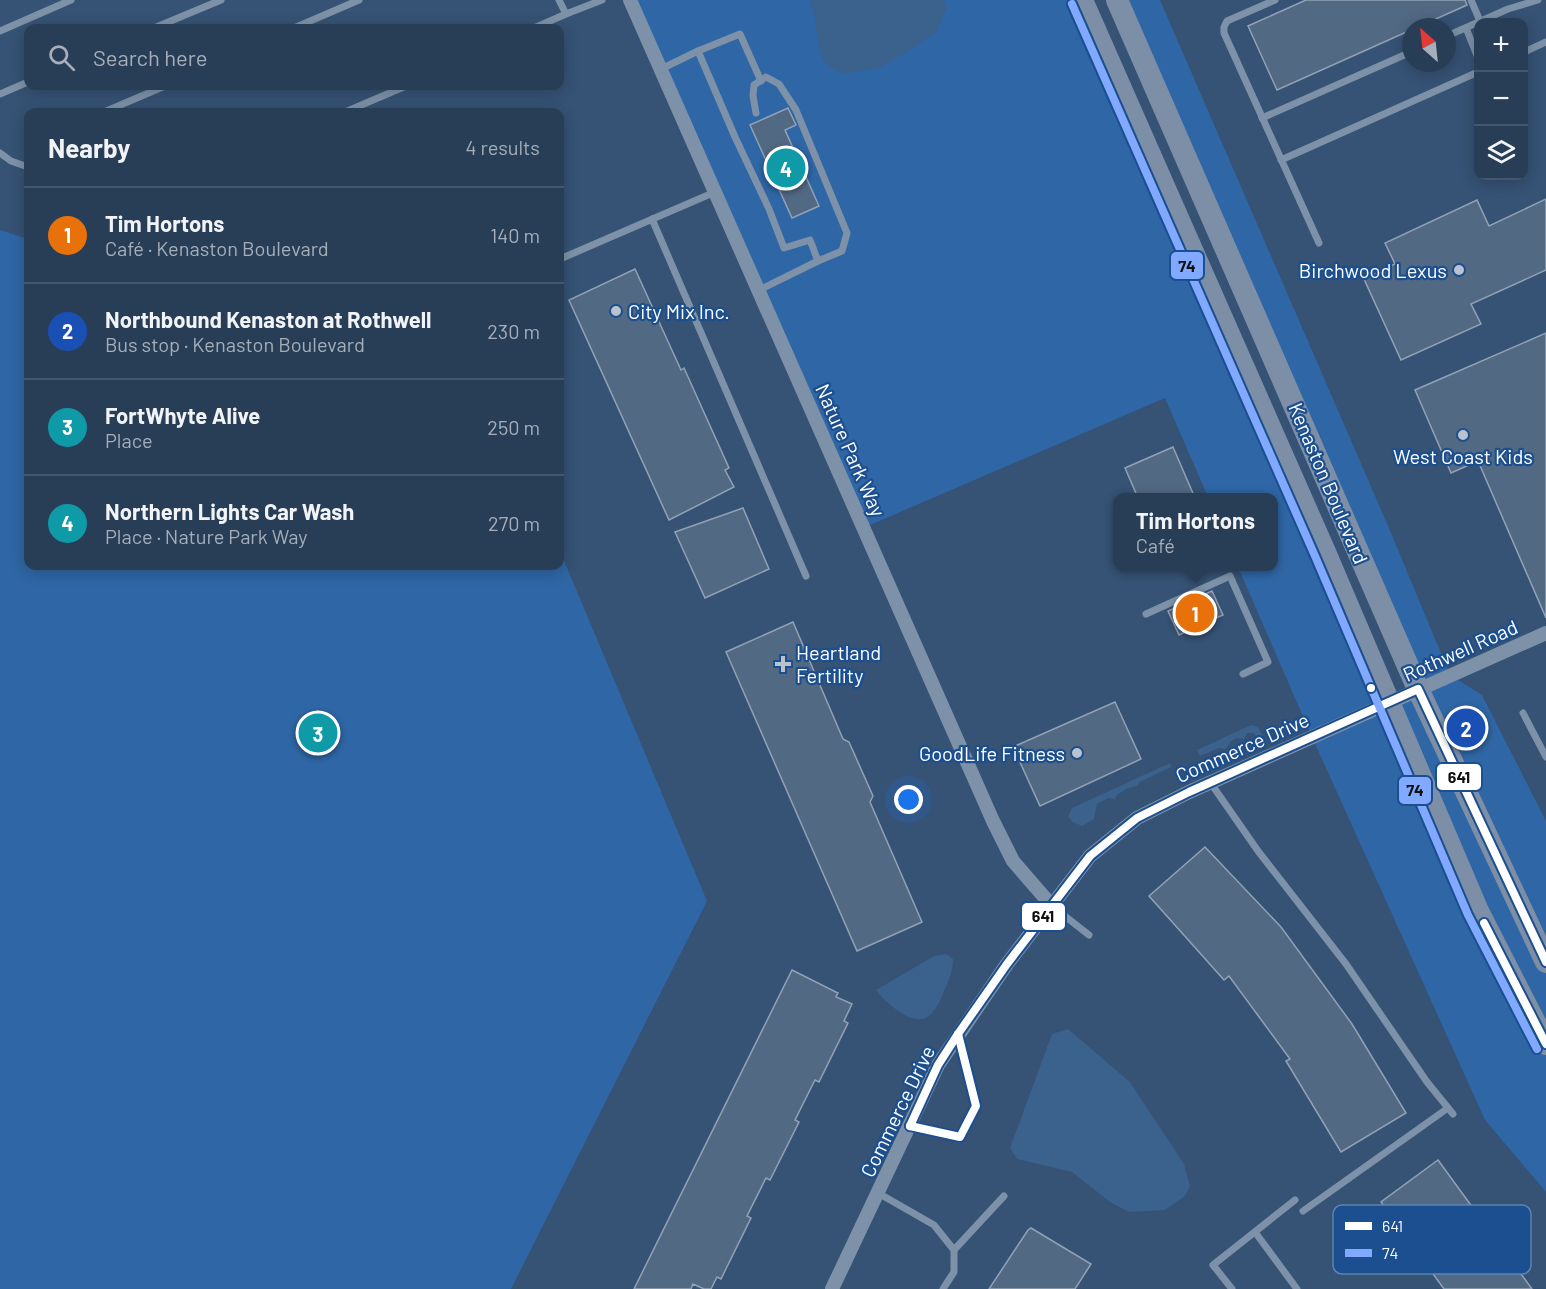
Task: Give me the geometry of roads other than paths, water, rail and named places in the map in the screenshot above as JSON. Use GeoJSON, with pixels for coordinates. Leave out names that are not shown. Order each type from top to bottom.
{"type":"FeatureCollection","features":[{"type":"Feature","properties":{"kind":"main road","name":"Kenaston Boulevard"},"geometry":{"type":"LineString","coordinates":[[1082,0],[1390,702],[1478,911],[1546,1044]]}},
{"type":"Feature","properties":{"kind":"main road","name":"Kenaston Boulevard"},"geometry":{"type":"LineString","coordinates":[[1117,0],[1418,689],[1546,962]]}},
{"type":"Feature","properties":{"kind":"street","name":"Nature Park Way"},"geometry":{"type":"LineString","coordinates":[[630,0],[1012,861],[1052,906]]}},
{"type":"Feature","properties":{"kind":"street","name":"Rothwell Road"},"geometry":{"type":"LineString","coordinates":[[1390,702],[1546,633]]}},
{"type":"Feature","properties":{"kind":"street","name":"Commerce Drive"},"geometry":{"type":"LineString","coordinates":[[832,1289],[938,1065],[1007,964],[1090,856],[1137,818],[1210,782],[1390,702]]}},
{"type":"Feature","properties":{"kind":"lane"},"geometry":{"type":"LineString","coordinates":[[0,31],[71,0]]}},
{"type":"Feature","properties":{"kind":"lane"},"geometry":{"type":"LineString","coordinates":[[164,24],[221,0]]}},
{"type":"Feature","properties":{"kind":"lane"},"geometry":{"type":"LineString","coordinates":[[303,24],[359,0]]}},
{"type":"Feature","properties":{"kind":"lane"},"geometry":{"type":"LineString","coordinates":[[559,0],[566,14]]}},
{"type":"Feature","properties":{"kind":"lane"},"geometry":{"type":"LineString","coordinates":[[543,24],[602,0]]}},
{"type":"Feature","properties":{"kind":"lane"},"geometry":{"type":"LineString","coordinates":[[1275,0],[1227,21],[1224,33],[1319,243]]}},
{"type":"Feature","properties":{"kind":"lane"},"geometry":{"type":"LineString","coordinates":[[1471,0],[1479,18]]}},
{"type":"Feature","properties":{"kind":"lane"},"geometry":{"type":"LineString","coordinates":[[1487,18],[1538,0]]}},
{"type":"Feature","properties":{"kind":"lane"},"geometry":{"type":"LineString","coordinates":[[1456,32],[1474,24]]}},
{"type":"Feature","properties":{"kind":"lane"},"geometry":{"type":"LineString","coordinates":[[1466,28],[1474,46]]}},
{"type":"Feature","properties":{"kind":"lane"},"geometry":{"type":"LineString","coordinates":[[661,69],[740,34],[761,81]]}},
{"type":"Feature","properties":{"kind":"lane"},"geometry":{"type":"LineString","coordinates":[[1528,50],[1546,42]]}},
{"type":"Feature","properties":{"kind":"lane"},"geometry":{"type":"LineString","coordinates":[[698,51],[769,209],[783,248],[810,240],[818,261]]}},
{"type":"Feature","properties":{"kind":"lane"},"geometry":{"type":"LineString","coordinates":[[1262,118],[1402,56]]}},
{"type":"Feature","properties":{"kind":"lane"},"geometry":{"type":"LineString","coordinates":[[1281,159],[1474,74]]}},
{"type":"Feature","properties":{"kind":"lane"},"geometry":{"type":"LineString","coordinates":[[756,113],[754,85],[766,77],[778,84],[796,110],[847,233],[842,251],[759,290]]}},
{"type":"Feature","properties":{"kind":"lane"},"geometry":{"type":"LineString","coordinates":[[0,94],[24,84]]}},
{"type":"Feature","properties":{"kind":"lane"},"geometry":{"type":"LineString","coordinates":[[113,108],[156,90]]}},
{"type":"Feature","properties":{"kind":"lane"},"geometry":{"type":"LineString","coordinates":[[354,108],[397,90]]}},
{"type":"Feature","properties":{"kind":"lane"},"geometry":{"type":"LineString","coordinates":[[0,153],[11,161],[24,166]]}},
{"type":"Feature","properties":{"kind":"lane"},"geometry":{"type":"LineString","coordinates":[[564,257],[716,192]]}},
{"type":"Feature","properties":{"kind":"lane"},"geometry":{"type":"LineString","coordinates":[[652,219],[806,576]]}},
{"type":"Feature","properties":{"kind":"lane"},"geometry":{"type":"LineString","coordinates":[[1146,614],[1230,576],[1268,662],[1244,674]]}},
{"type":"Feature","properties":{"kind":"lane"},"geometry":{"type":"LineString","coordinates":[[1524,713],[1546,757]]}},
{"type":"Feature","properties":{"kind":"lane"},"geometry":{"type":"LineString","coordinates":[[1210,782],[1258,851],[1346,964],[1427,1082],[1451,1111],[1303,1211]]}},
{"type":"Feature","properties":{"kind":"lane"},"geometry":{"type":"LineString","coordinates":[[1052,906],[1089,935]]}},
{"type":"Feature","properties":{"kind":"lane"},"geometry":{"type":"LineString","coordinates":[[910,1126],[960,1137],[976,1106],[958,1034]]}},
{"type":"Feature","properties":{"kind":"lane"},"geometry":{"type":"LineString","coordinates":[[878,1193],[934,1225],[954,1250],[954,1272],[943,1289]]}},
{"type":"Feature","properties":{"kind":"lane"},"geometry":{"type":"LineString","coordinates":[[954,1250],[1004,1196]]}},
{"type":"Feature","properties":{"kind":"lane"},"geometry":{"type":"LineString","coordinates":[[1232,1289],[1213,1265],[1295,1200]]}},
{"type":"Feature","properties":{"kind":"lane"},"geometry":{"type":"LineString","coordinates":[[1256,1232],[1297,1289]]}},
{"type":"Feature","properties":{"kind":"place","name":"Northern Lights Car Wash"},"geometry":{"type":"Point","coordinates":[786,168]}},
{"type":"Feature","properties":{"kind":"place","name":"Birchwood Lexus"},"geometry":{"type":"Point","coordinates":[1459,270]}},
{"type":"Feature","properties":{"kind":"place","name":"City Mix Inc."},"geometry":{"type":"Point","coordinates":[616,311]}},
{"type":"Feature","properties":{"kind":"place","name":"West Coast Kids"},"geometry":{"type":"Point","coordinates":[1463,435]}},
{"type":"Feature","properties":{"kind":"place","name":"Tim Hortons"},"geometry":{"type":"Point","coordinates":[1195,613]}},
{"type":"Feature","properties":{"kind":"place","name":"Heartland Fertility"},"geometry":{"type":"Point","coordinates":[783,664]}},
{"type":"Feature","properties":{"kind":"place","name":"Northbound Kenaston at Rothwell"},"geometry":{"type":"Point","coordinates":[1466,728]}},
{"type":"Feature","properties":{"kind":"place","name":"FortWhyte Alive"},"geometry":{"type":"Point","coordinates":[318,733]}},
{"type":"Feature","properties":{"kind":"place","name":"GoodLife Fitness"},"geometry":{"type":"Point","coordinates":[1077,753]}}]}
